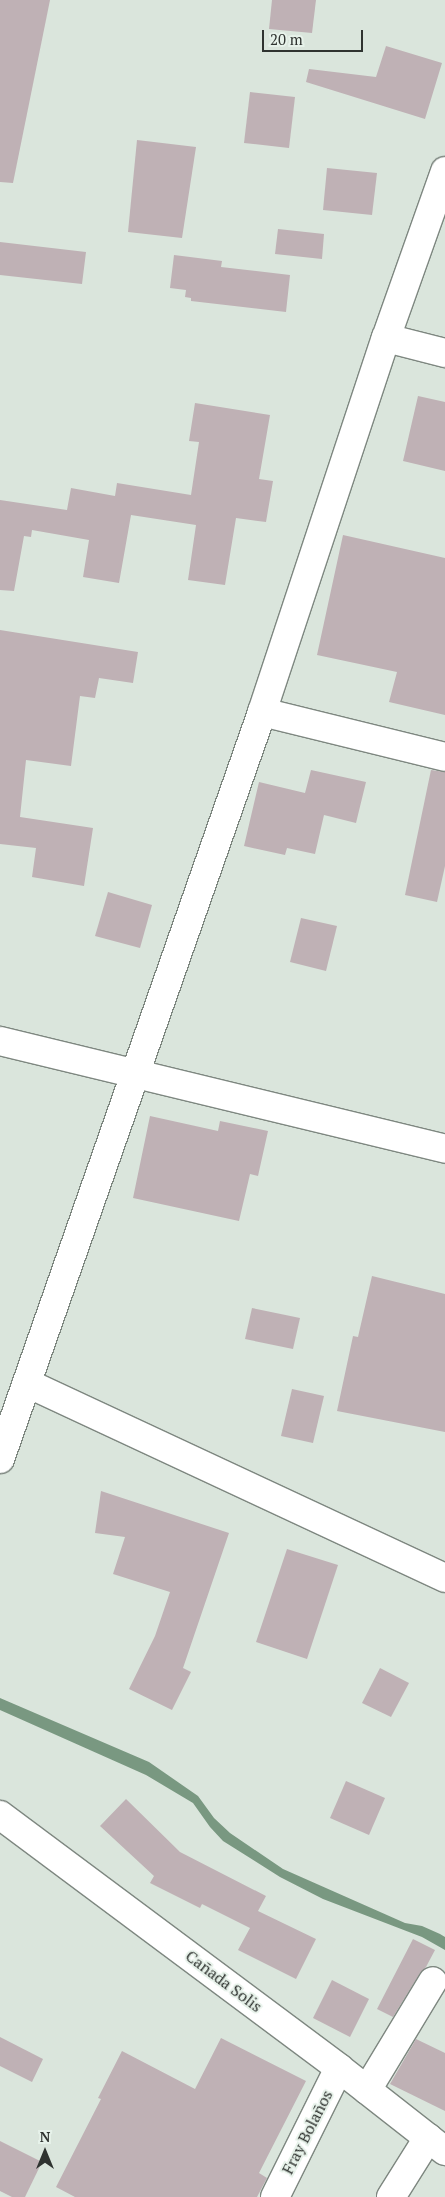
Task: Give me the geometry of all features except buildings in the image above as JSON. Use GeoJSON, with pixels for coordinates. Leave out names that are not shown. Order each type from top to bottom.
{"type":"FeatureCollection","features":[{"type":"Feature","properties":{"kind":"street"},"geometry":{"type":"LineString","coordinates":[[0,1459],[262,712],[386,338],[445,171]]}},
{"type":"Feature","properties":{"kind":"street"},"geometry":{"type":"LineString","coordinates":[[386,338],[445,354]]}},
{"type":"Feature","properties":{"kind":"street"},"geometry":{"type":"LineString","coordinates":[[262,712],[445,757]]}},
{"type":"Feature","properties":{"kind":"street"},"geometry":{"type":"LineString","coordinates":[[0,1041],[445,1149]]}},
{"type":"Feature","properties":{"kind":"street"},"geometry":{"type":"LineString","coordinates":[[26,1383],[445,1578]]}},
{"type":"Feature","properties":{"kind":"street","name":"Cañada Solis"},"geometry":{"type":"LineString","coordinates":[[0,1815],[339,2068],[436,2144]]}},
{"type":"Feature","properties":{"kind":"street"},"geometry":{"type":"LineString","coordinates":[[367,2090],[433,1981]]}},
{"type":"Feature","properties":{"kind":"street","name":"Fray Bolaños"},"geometry":{"type":"LineString","coordinates":[[275,2197],[339,2068]]}},
{"type":"Feature","properties":{"kind":"street"},"geometry":{"type":"LineString","coordinates":[[390,2197],[436,2144]]}},
{"type":"Feature","properties":{"kind":"shaded area"},"geometry":{"type":"Polygon","coordinates":[[[0,1698],[149,1762],[198,1796],[214,1818],[230,1833],[283,1869],[405,1923],[422,1926],[440,1934],[445,1937],[445,1950],[422,1937],[323,1899],[280,1877],[223,1841],[210,1827],[193,1803],[146,1775],[0,1710],[0,1698]]]}}]}
